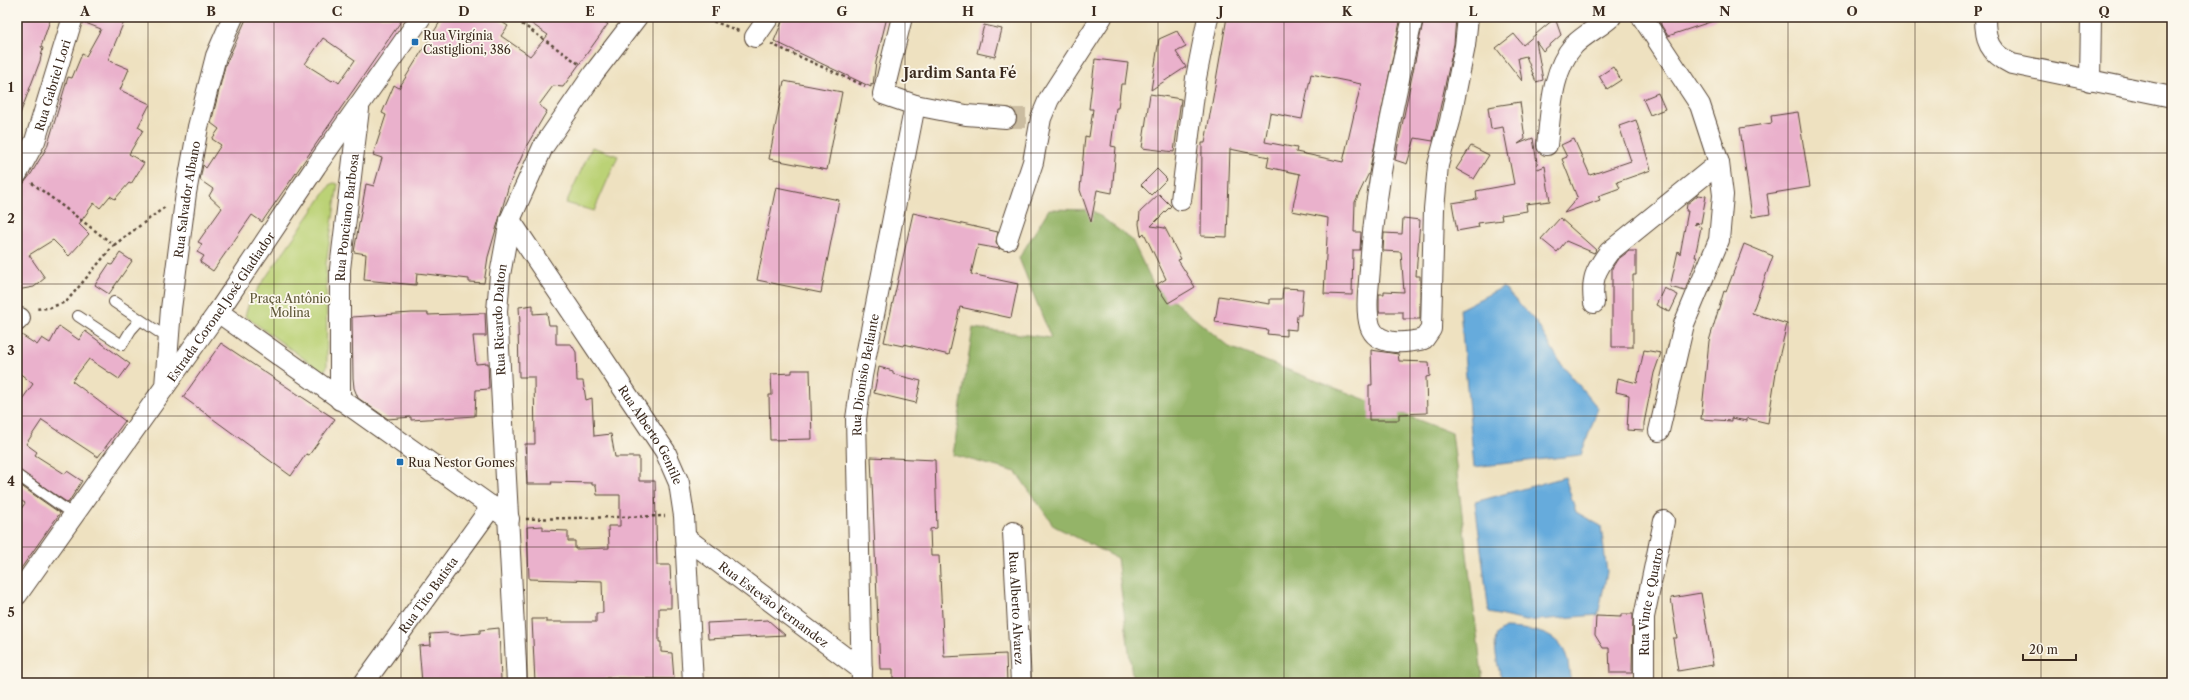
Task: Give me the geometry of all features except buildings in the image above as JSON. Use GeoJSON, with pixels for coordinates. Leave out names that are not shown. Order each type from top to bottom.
{"type":"FeatureCollection","features":[{"type":"Feature","properties":{"kind":"street","name":"Rua Gabriel Lori"},"geometry":{"type":"LineString","coordinates":[[22,176],[35,141],[73,17]]}},
{"type":"Feature","properties":{"kind":"street","name":"Rua Salvador Albano"},"geometry":{"type":"LineString","coordinates":[[165,386],[186,193],[198,127],[216,56],[233,17]]}},
{"type":"Feature","properties":{"kind":"street","name":"Estrada Coronel José Gladiador"},"geometry":{"type":"LineString","coordinates":[[17,595],[218,312],[316,166],[421,17]]}},
{"type":"Feature","properties":{"kind":"street","name":"Rua Ricardo Dalton"},"geometry":{"type":"LineString","coordinates":[[517,683],[497,311],[500,275],[510,220],[543,147],[594,74],[637,17]]}},
{"type":"Feature","properties":{"kind":"street"},"geometry":{"type":"LineString","coordinates":[[755,37],[769,17]]}},
{"type":"Feature","properties":{"kind":"street"},"geometry":{"type":"LineString","coordinates":[[902,17],[883,94],[915,105],[966,115],[1006,118]]}},
{"type":"Feature","properties":{"kind":"street"},"geometry":{"type":"LineString","coordinates":[[1181,200],[1196,78],[1208,17]]}},
{"type":"Feature","properties":{"kind":"street"},"geometry":{"type":"LineString","coordinates":[[1413,17],[1378,182],[1372,230],[1368,298],[1370,326],[1381,339],[1404,344],[1424,339],[1431,329],[1434,209],[1438,165],[1450,121],[1465,46],[1468,17]]}},
{"type":"Feature","properties":{"kind":"street"},"geometry":{"type":"LineString","coordinates":[[1547,145],[1559,71],[1566,55],[1575,44],[1611,17]]}},
{"type":"Feature","properties":{"kind":"street"},"geometry":{"type":"LineString","coordinates":[[1642,17],[1700,105],[1719,163],[1723,195],[1719,240],[1684,324],[1659,430]]}},
{"type":"Feature","properties":{"kind":"street"},"geometry":{"type":"LineString","coordinates":[[1985,17],[1988,41],[1991,48],[2004,60],[2012,64],[2172,97]]}},
{"type":"Feature","properties":{"kind":"street"},"geometry":{"type":"LineString","coordinates":[[2090,81],[2091,17]]}},
{"type":"Feature","properties":{"kind":"street"},"geometry":{"type":"LineString","coordinates":[[1007,240],[1033,162],[1035,118],[1049,99],[1098,19]]}},
{"type":"Feature","properties":{"kind":"street","name":"Rua Dionísio Beliante"},"geometry":{"type":"LineString","coordinates":[[862,677],[856,419],[862,376],[915,105]]}},
{"type":"Feature","properties":{"kind":"street","name":"Rua Ponciano Barbosa"},"geometry":{"type":"LineString","coordinates":[[340,400],[340,269],[359,106]]}},
{"type":"Feature","properties":{"kind":"street"},"geometry":{"type":"LineString","coordinates":[[1594,303],[1594,278],[1598,266],[1608,252],[1719,163]]}},
{"type":"Feature","properties":{"kind":"street","name":"Rua Alberto Gentile"},"geometry":{"type":"LineString","coordinates":[[510,220],[665,451],[679,482],[686,538],[693,683]]}},
{"type":"Feature","properties":{"kind":"street"},"geometry":{"type":"LineString","coordinates":[[218,312],[509,519]]}},
{"type":"Feature","properties":{"kind":"street","name":"Rua Tito Batista"},"geometry":{"type":"LineString","coordinates":[[364,683],[492,506]]}},
{"type":"Feature","properties":{"kind":"street","name":"Rua Vinte e Quatro"},"geometry":{"type":"LineString","coordinates":[[1644,683],[1644,617],[1664,520]]}},
{"type":"Feature","properties":{"kind":"street","name":"Rua Alberto Alvarez"},"geometry":{"type":"LineString","coordinates":[[1013,532],[1021,683]]}},
{"type":"Feature","properties":{"kind":"street","name":"Rua Estevão Fernandez"},"geometry":{"type":"LineString","coordinates":[[686,538],[862,677]]}},
{"type":"Feature","properties":{"kind":"lane"},"geometry":{"type":"LineString","coordinates":[[114,302],[169,339]]}},
{"type":"Feature","properties":{"kind":"lane"},"geometry":{"type":"LineString","coordinates":[[78,316],[122,346],[131,330],[140,320]]}},
{"type":"Feature","properties":{"kind":"lane"},"geometry":{"type":"LineString","coordinates":[[17,475],[74,515]]}},
{"type":"Feature","properties":{"kind":"path"},"geometry":{"type":"LineString","coordinates":[[512,17],[594,74]]}},
{"type":"Feature","properties":{"kind":"path"},"geometry":{"type":"LineString","coordinates":[[702,17],[755,37],[883,94]]}},
{"type":"Feature","properties":{"kind":"path"},"geometry":{"type":"LineString","coordinates":[[22,176],[114,245]]}},
{"type":"Feature","properties":{"kind":"path"},"geometry":{"type":"LineString","coordinates":[[18,319],[34,309],[48,308],[66,302],[114,245],[186,193]]}},
{"type":"Feature","properties":{"kind":"path"},"geometry":{"type":"LineString","coordinates":[[509,519],[684,516]]}},
{"type":"Feature","properties":{"kind":"green space"},"geometry":{"type":"Polygon","coordinates":[[[592,147],[618,156],[594,211],[566,203],[592,147]]]}},
{"type":"Feature","properties":{"kind":"green space","name":"Praça Antônio Molina"},"geometry":{"type":"Polygon","coordinates":[[[331,184],[338,184],[326,264],[327,365],[326,369],[321,371],[245,316],[250,300],[331,184]]]}},
{"type":"Feature","properties":{"kind":"green space"},"geometry":{"type":"Polygon","coordinates":[[[1049,209],[1092,210],[1132,240],[1153,284],[1229,347],[1452,433],[1483,683],[1133,683],[1117,558],[1054,526],[1016,472],[953,455],[973,328],[1051,338],[1019,258],[1049,209]]]}},
{"type":"Feature","properties":{"kind":"water"},"geometry":{"type":"Polygon","coordinates":[[[1503,287],[1536,322],[1562,365],[1598,408],[1581,455],[1474,467],[1460,309],[1503,287]]]}},
{"type":"Feature","properties":{"kind":"water"},"geometry":{"type":"Polygon","coordinates":[[[1565,477],[1576,512],[1601,526],[1607,572],[1598,615],[1526,621],[1489,613],[1475,502],[1565,477]]]}},
{"type":"Feature","properties":{"kind":"water"},"geometry":{"type":"Polygon","coordinates":[[[1505,628],[1532,630],[1540,632],[1555,640],[1566,655],[1571,683],[1503,683],[1497,660],[1495,641],[1497,634],[1505,628]]]}},
{"type":"Feature","properties":{"kind":"tunnel"},"geometry":{"type":"LineString","coordinates":[[1006,118],[1028,118]]}},
{"type":"Feature","properties":{"kind":"place","name":"Rua Virgínia Castiglioni, 386"},"geometry":{"type":"Point","coordinates":[415,42]}},
{"type":"Feature","properties":{"kind":"place","name":"Rua Nestor Gomes"},"geometry":{"type":"Point","coordinates":[400,462]}},
{"type":"Feature","properties":{"kind":"district","name":"Jardim Santa Fé"},"geometry":{"type":"Point","coordinates":[960,73]}}]}
